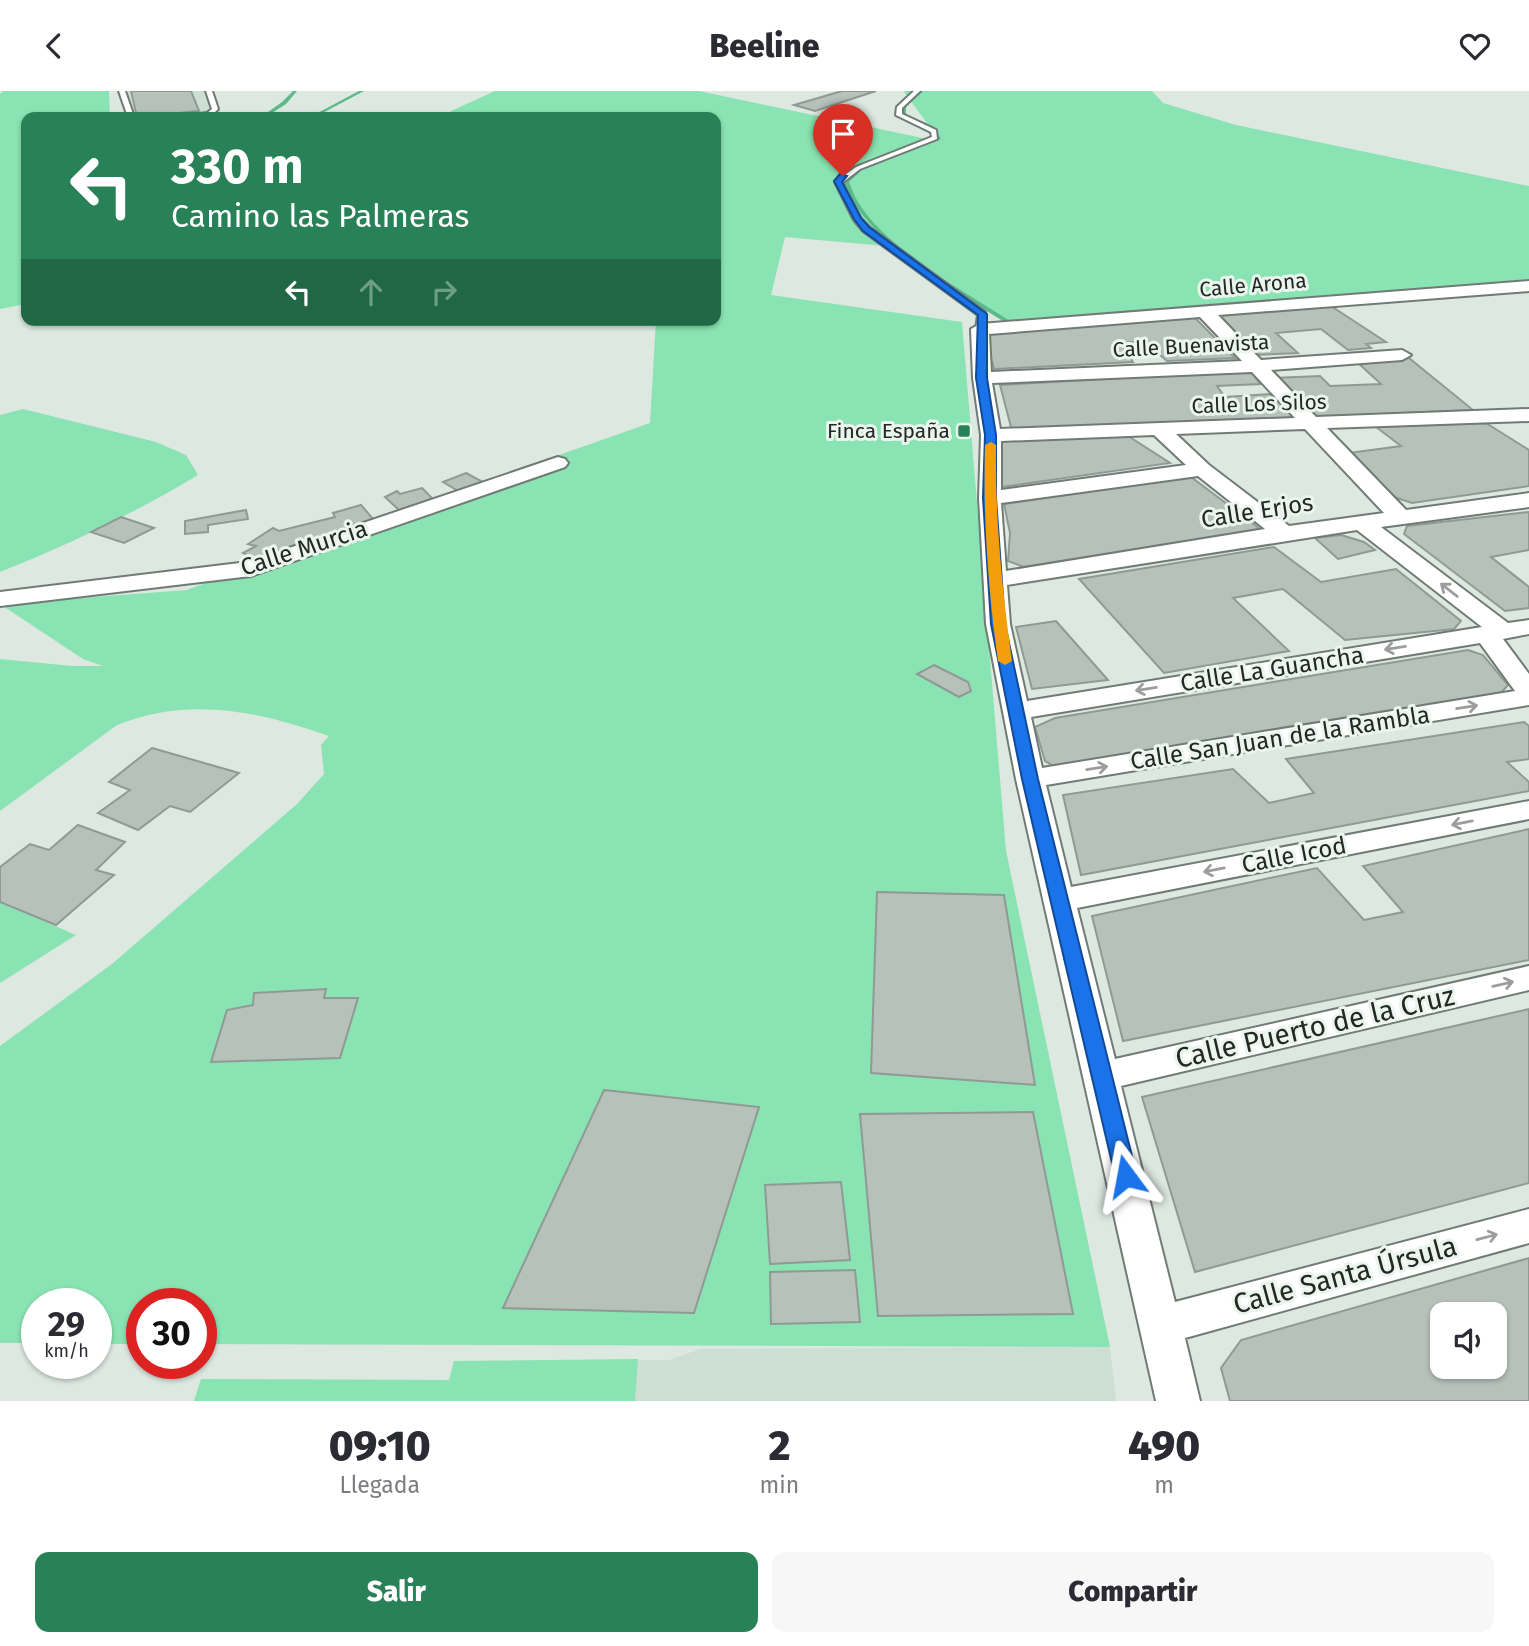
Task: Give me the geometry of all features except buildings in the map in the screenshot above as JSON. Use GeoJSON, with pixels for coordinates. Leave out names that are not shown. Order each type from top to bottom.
{"type":"FeatureCollection","features":[{"type":"Feature","properties":{"kind":"street","name":"Calle Arona"},"geometry":{"type":"LineString","coordinates":[[980,329],[1529,286]]}},
{"type":"Feature","properties":{"kind":"street"},"geometry":{"type":"LineString","coordinates":[[1205,312],[1399,516]]}},
{"type":"Feature","properties":{"kind":"street"},"geometry":{"type":"LineString","coordinates":[[980,329],[982,378],[991,435],[989,498],[998,624],[1030,779],[1178,1401]]}},
{"type":"Feature","properties":{"kind":"street","name":"Calle Buenavista"},"geometry":{"type":"LineString","coordinates":[[982,378],[1255,366],[1402,355]]}},
{"type":"Feature","properties":{"kind":"street","name":"Calle Los Silos"},"geometry":{"type":"LineString","coordinates":[[991,435],[1529,415]]}},
{"type":"Feature","properties":{"kind":"street"},"geometry":{"type":"LineString","coordinates":[[1497,417],[1529,436]]}},
{"type":"Feature","properties":{"kind":"street"},"geometry":{"type":"LineString","coordinates":[[1160,430],[1202,469],[1284,533]]}},
{"type":"Feature","properties":{"kind":"street","name":"Calle Murcia"},"geometry":{"type":"LineString","coordinates":[[0,599],[251,569],[558,463]]}},
{"type":"Feature","properties":{"kind":"street"},"geometry":{"type":"LineString","coordinates":[[989,498],[1202,469]]}},
{"type":"Feature","properties":{"kind":"street","name":"Calle Erjos"},"geometry":{"type":"LineString","coordinates":[[994,580],[1284,533],[1529,500]]}},
{"type":"Feature","properties":{"kind":"street"},"geometry":{"type":"LineString","coordinates":[[1361,522],[1494,632],[1529,694]]}},
{"type":"Feature","properties":{"kind":"street","name":"Calle La Guancha"},"geometry":{"type":"LineString","coordinates":[[1015,711],[1529,627]]}},
{"type":"Feature","properties":{"kind":"street","name":"Calle San Juan de la Rambla"},"geometry":{"type":"LineString","coordinates":[[1030,779],[1529,694]]}},
{"type":"Feature","properties":{"kind":"street","name":"Calle Icod"},"geometry":{"type":"LineString","coordinates":[[1059,900],[1529,810]]}},
{"type":"Feature","properties":{"kind":"street","name":"Calle Puerto de la Cruz"},"geometry":{"type":"LineString","coordinates":[[1102,1076],[1529,978]]}},
{"type":"Feature","properties":{"kind":"street","name":"Calle Santa Úrsula"},"geometry":{"type":"LineString","coordinates":[[1161,1325],[1529,1226]]}},
{"type":"Feature","properties":{"kind":"lane"},"geometry":{"type":"LineString","coordinates":[[122,91],[129,112]]}},
{"type":"Feature","properties":{"kind":"lane"},"geometry":{"type":"LineString","coordinates":[[209,91],[215,109],[212,112]]}},
{"type":"Feature","properties":{"kind":"lane"},"geometry":{"type":"LineString","coordinates":[[916,91],[899,108],[899,115],[934,131],[935,138],[858,168],[838,181],[866,229],[982,314],[980,329]]}},
{"type":"Feature","properties":{"kind":"shaded area"},"geometry":{"type":"Polygon","coordinates":[[[122,91],[209,91],[215,109],[212,112],[129,112],[122,91]]]}},
{"type":"Feature","properties":{"kind":"shaded area"},"geometry":{"type":"Polygon","coordinates":[[[1110,1347],[1116,1401],[194,1401],[201,1379],[449,1380],[454,1361],[669,1360],[700,1349],[1110,1347]]]}},
{"type":"Feature","properties":{"kind":"green space"},"geometry":{"type":"Polygon","coordinates":[[[3,91],[109,91],[110,112],[21,112],[21,305],[0,309],[0,94],[3,91]]]}},
{"type":"Feature","properties":{"kind":"green space"},"geometry":{"type":"Polygon","coordinates":[[[495,91],[699,91],[932,140],[935,134],[904,92],[1152,91],[1163,103],[1236,125],[1529,186],[1529,280],[1008,322],[896,247],[785,237],[771,295],[962,322],[1006,851],[1110,1347],[217,1344],[217,1288],[126,1288],[126,1344],[112,1344],[112,1288],[21,1288],[21,1343],[0,1343],[0,1046],[112,964],[297,804],[324,774],[321,745],[329,736],[276,720],[223,710],[170,711],[144,716],[117,725],[0,811],[0,659],[72,666],[103,666],[83,659],[0,604],[187,590],[307,544],[650,423],[656,326],[721,326],[721,112],[450,112],[495,91]]]}},
{"type":"Feature","properties":{"kind":"green space"},"geometry":{"type":"Polygon","coordinates":[[[23,409],[156,442],[186,455],[198,475],[101,528],[0,572],[0,415],[23,409]]]}},
{"type":"Feature","properties":{"kind":"green space"},"geometry":{"type":"Polygon","coordinates":[[[0,902],[76,935],[0,983],[0,902]]]}},
{"type":"Feature","properties":{"kind":"green space"},"geometry":{"type":"Polygon","coordinates":[[[638,1359],[635,1401],[194,1401],[201,1379],[449,1380],[454,1361],[638,1359]]]}},
{"type":"Feature","properties":{"kind":"waterway"},"geometry":{"type":"LineString","coordinates":[[271,112],[295,91]]}},
{"type":"Feature","properties":{"kind":"waterway"},"geometry":{"type":"LineString","coordinates":[[322,112],[362,91]]}},
{"type":"Feature","properties":{"kind":"waterway"},"geometry":{"type":"LineString","coordinates":[[921,91],[904,107],[904,115],[932,128],[939,138],[861,168],[846,182],[856,203],[872,224],[892,243],[1008,322]]}},
{"type":"Feature","properties":{"kind":"slow traffic"},"geometry":{"type":"LineString","coordinates":[[991,445],[989,498],[994,580],[1005,661]]}},
{"type":"Feature","properties":{"kind":"place","name":"Finca España"},"geometry":{"type":"Point","coordinates":[964,431]}},
{"type":"Feature","properties":{"kind":"route"},"geometry":{"type":"LineString","coordinates":[[843,176],[838,181],[866,229],[982,314],[982,378],[991,435],[989,498],[998,624],[1030,779],[1126,1176]]}}]}
